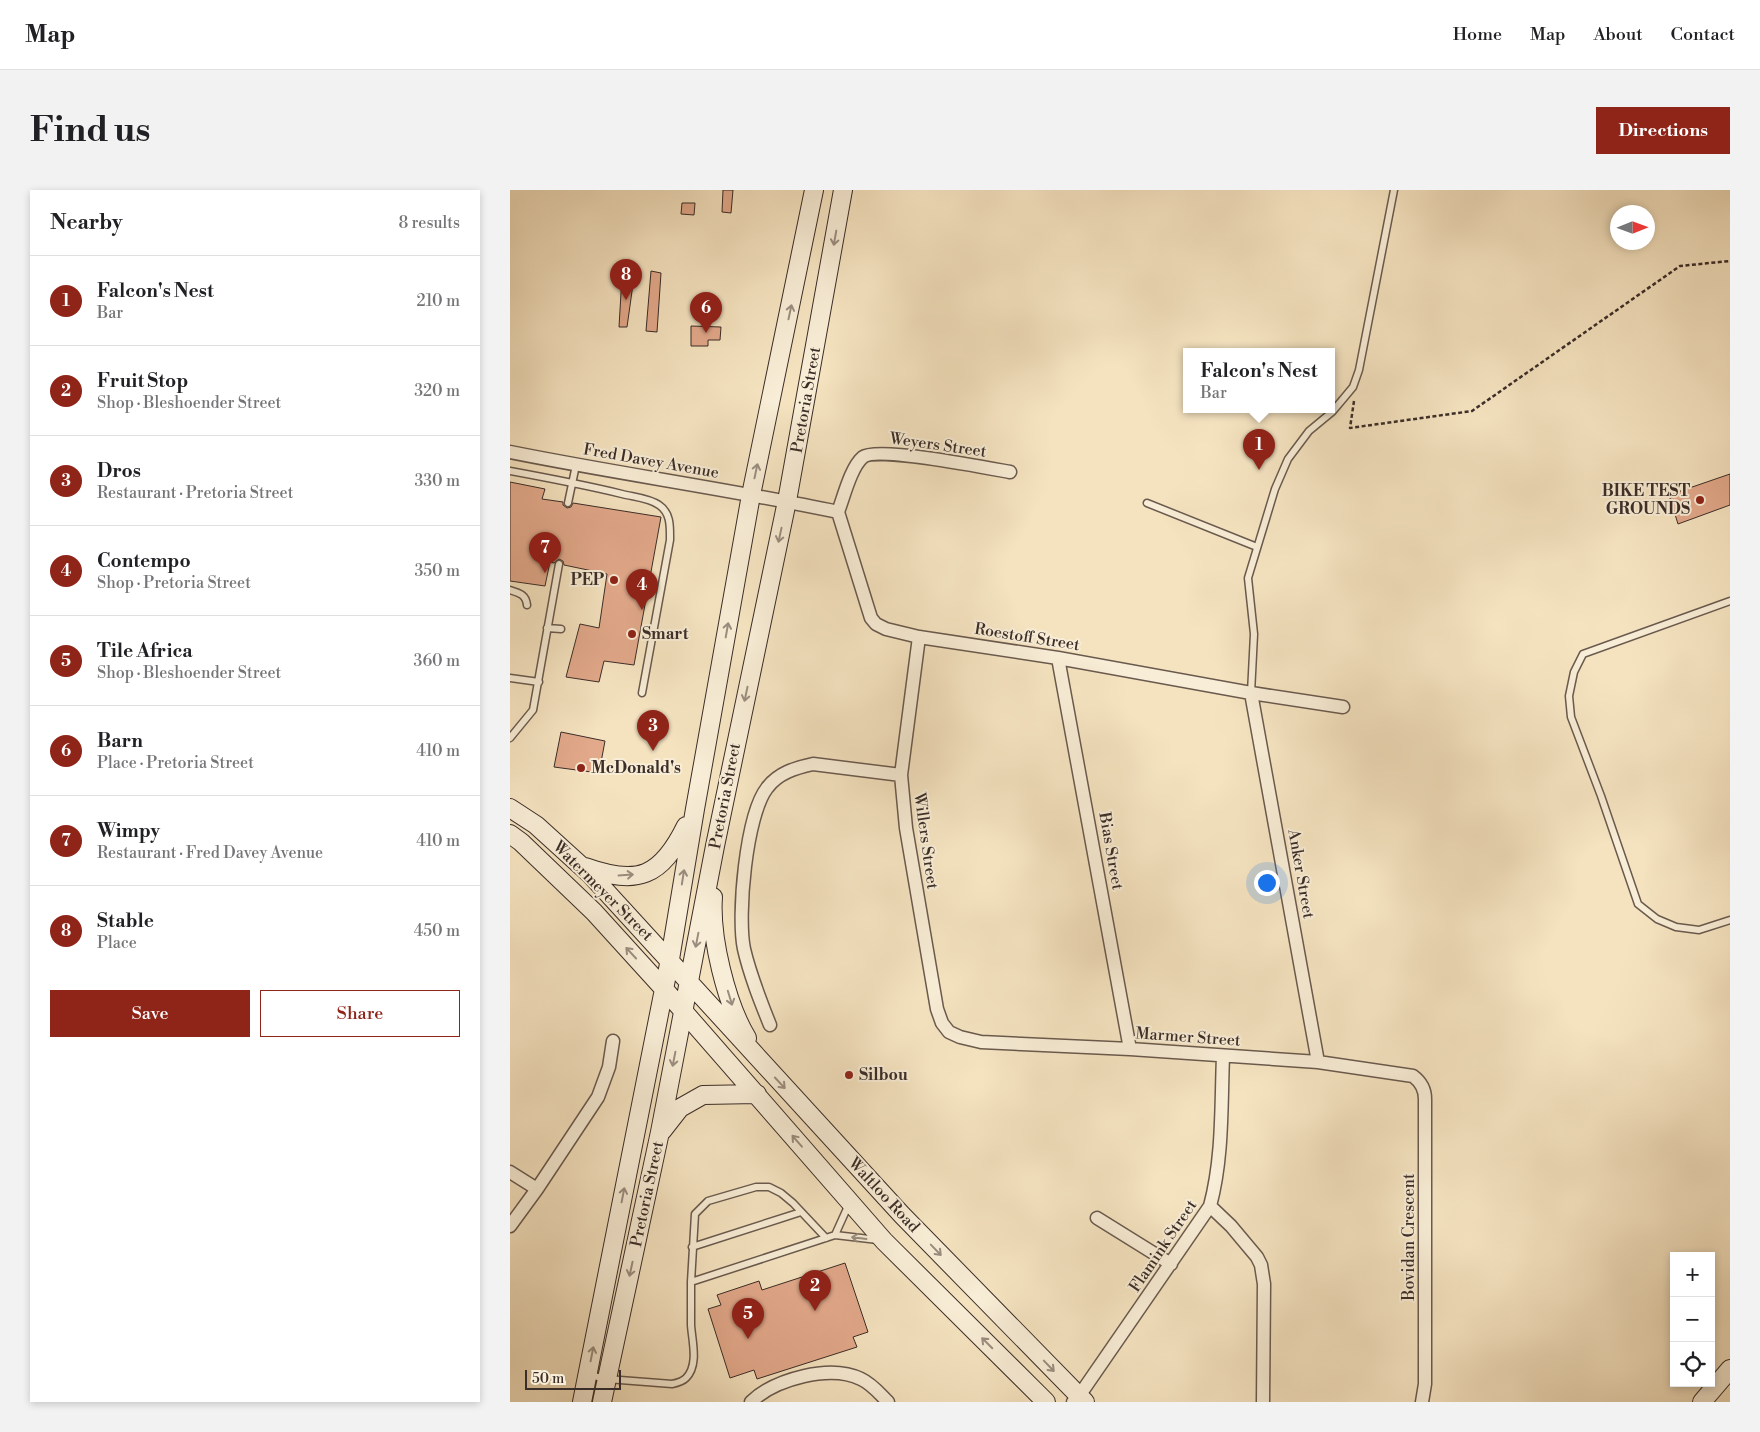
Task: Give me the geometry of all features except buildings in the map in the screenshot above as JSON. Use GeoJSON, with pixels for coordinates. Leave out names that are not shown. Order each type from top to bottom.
{"type":"FeatureCollection","features":[{"type":"Feature","properties":{"kind":"main road","name":"Pretoria Street"},"geometry":{"type":"LineString","coordinates":[[582,1402],[670,959],[751,495],[814,190]]}},
{"type":"Feature","properties":{"kind":"main road","name":"Pretoria Street"},"geometry":{"type":"LineString","coordinates":[[602,1402],[660,1132],[714,846],[787,501],[843,190]]}},
{"type":"Feature","properties":{"kind":"main road","name":"Watermeyer Street"},"geometry":{"type":"LineString","coordinates":[[513,809],[536,825],[621,906],[689,981]]}},
{"type":"Feature","properties":{"kind":"main road"},"geometry":{"type":"LineString","coordinates":[[579,865],[605,874],[625,877],[649,871],[661,865],[672,853],[695,809]]}},
{"type":"Feature","properties":{"kind":"main road","name":"Watermeyer Street"},"geometry":{"type":"LineString","coordinates":[[510,834],[521,842],[594,912],[684,1011]]}},
{"type":"Feature","properties":{"kind":"main road"},"geometry":{"type":"LineString","coordinates":[[714,846],[712,900],[718,954],[734,1010],[744,1033],[763,1064]]}},
{"type":"Feature","properties":{"kind":"main road","name":"Waltloo Road"},"geometry":{"type":"LineString","coordinates":[[689,981],[902,1215],[1079,1400]]}},
{"type":"Feature","properties":{"kind":"main road","name":"Waltloo Road"},"geometry":{"type":"LineString","coordinates":[[684,1011],[884,1241],[1046,1402]]}},
{"type":"Feature","properties":{"kind":"main road"},"geometry":{"type":"LineString","coordinates":[[660,1132],[680,1108],[703,1095],[757,1094]]}},
{"type":"Feature","properties":{"kind":"main road"},"geometry":{"type":"LineString","coordinates":[[1702,1402],[1730,1369]]}},
{"type":"Feature","properties":{"kind":"street","name":"Fred Davey Avenue"},"geometry":{"type":"LineString","coordinates":[[510,452],[787,501]]}},
{"type":"Feature","properties":{"kind":"street","name":"Weyers Street"},"geometry":{"type":"LineString","coordinates":[[838,512],[858,462],[870,454],[899,455],[1010,472]]}},
{"type":"Feature","properties":{"kind":"street"},"geometry":{"type":"LineString","coordinates":[[787,501],[838,512]]}},
{"type":"Feature","properties":{"kind":"street","name":"Roestoff Street"},"geometry":{"type":"LineString","coordinates":[[838,512],[871,618],[876,624],[886,629],[919,637],[1058,658],[1252,693],[1343,707]]}},
{"type":"Feature","properties":{"kind":"street","name":"Willers Street"},"geometry":{"type":"LineString","coordinates":[[919,637],[901,775],[906,828],[936,1009],[942,1023],[949,1032],[960,1038]]}},
{"type":"Feature","properties":{"kind":"street","name":"Bias Street"},"geometry":{"type":"LineString","coordinates":[[1058,658],[1130,1049]]}},
{"type":"Feature","properties":{"kind":"street","name":"Anker Street"},"geometry":{"type":"LineString","coordinates":[[1252,693],[1318,1062]]}},
{"type":"Feature","properties":{"kind":"street"},"geometry":{"type":"LineString","coordinates":[[770,1025],[752,981],[744,947],[742,900],[756,806],[767,788],[778,776],[788,770],[813,764],[901,775]]}},
{"type":"Feature","properties":{"kind":"street","name":"Marmer Street"},"geometry":{"type":"LineString","coordinates":[[960,1038],[981,1042],[1130,1049],[1318,1062],[1414,1076]]}},
{"type":"Feature","properties":{"kind":"street"},"geometry":{"type":"LineString","coordinates":[[510,1226],[598,1097],[608,1067],[613,1041]]}},
{"type":"Feature","properties":{"kind":"street","name":"Flamink Street"},"geometry":{"type":"LineString","coordinates":[[1079,1400],[1210,1206],[1216,1184],[1219,1155],[1223,1056]]}},
{"type":"Feature","properties":{"kind":"street","name":"Bovidan Crescent"},"geometry":{"type":"LineString","coordinates":[[1414,1076],[1421,1084],[1425,1093],[1425,1384],[1422,1402]]}},
{"type":"Feature","properties":{"kind":"street"},"geometry":{"type":"LineString","coordinates":[[510,1172],[536,1189]]}},
{"type":"Feature","properties":{"kind":"street"},"geometry":{"type":"LineString","coordinates":[[1210,1206],[1231,1226],[1257,1257],[1261,1265],[1264,1284],[1263,1402]]}},
{"type":"Feature","properties":{"kind":"street"},"geometry":{"type":"LineString","coordinates":[[1097,1218],[1171,1264]]}},
{"type":"Feature","properties":{"kind":"street"},"geometry":{"type":"LineString","coordinates":[[751,1402],[759,1394],[778,1384],[805,1376],[832,1373],[844,1374],[860,1379],[888,1402]]}},
{"type":"Feature","properties":{"kind":"lane"},"geometry":{"type":"LineString","coordinates":[[1335,408],[1353,387],[1359,370],[1394,190]]}},
{"type":"Feature","properties":{"kind":"lane"},"geometry":{"type":"LineString","coordinates":[[1252,693],[1254,634],[1248,578],[1275,489],[1288,459],[1309,431],[1331,413]]}},
{"type":"Feature","properties":{"kind":"lane"},"geometry":{"type":"LineString","coordinates":[[568,503],[576,465]]}},
{"type":"Feature","properties":{"kind":"lane"},"geometry":{"type":"LineString","coordinates":[[510,472],[572,482],[647,500],[659,505],[667,514],[670,524],[670,540],[642,693]]}},
{"type":"Feature","properties":{"kind":"lane"},"geometry":{"type":"LineString","coordinates":[[1147,503],[1257,547]]}},
{"type":"Feature","properties":{"kind":"lane"},"geometry":{"type":"LineString","coordinates":[[510,738],[533,710],[559,564]]}},
{"type":"Feature","properties":{"kind":"lane"},"geometry":{"type":"LineString","coordinates":[[510,590],[522,594],[527,599],[527,605]]}},
{"type":"Feature","properties":{"kind":"lane"},"geometry":{"type":"LineString","coordinates":[[1730,601],[1583,654],[1574,672],[1569,696],[1571,717],[1601,796],[1638,904],[1657,919],[1676,927],[1699,930],[1730,920]]}},
{"type":"Feature","properties":{"kind":"lane"},"geometry":{"type":"LineString","coordinates":[[547,628],[560,629]]}},
{"type":"Feature","properties":{"kind":"lane"},"geometry":{"type":"LineString","coordinates":[[510,678],[539,682]]}},
{"type":"Feature","properties":{"kind":"lane"},"geometry":{"type":"LineString","coordinates":[[588,1375],[607,1379],[672,1384],[686,1378],[691,1370],[694,1354],[690,1282],[695,1214],[708,1200],[756,1187],[769,1187],[781,1193],[826,1238]]}},
{"type":"Feature","properties":{"kind":"lane"},"geometry":{"type":"LineString","coordinates":[[834,1235],[850,1202]]}},
{"type":"Feature","properties":{"kind":"lane"},"geometry":{"type":"LineString","coordinates":[[692,1247],[801,1212]]}},
{"type":"Feature","properties":{"kind":"lane"},"geometry":{"type":"LineString","coordinates":[[690,1282],[834,1235],[884,1241]]}},
{"type":"Feature","properties":{"kind":"path"},"geometry":{"type":"LineString","coordinates":[[1354,399],[1350,428],[1472,411],[1680,266],[1730,261]]}},
{"type":"Feature","properties":{"kind":"place","name":"Stable"},"geometry":{"type":"Point","coordinates":[626,300]}},
{"type":"Feature","properties":{"kind":"place","name":"Barn"},"geometry":{"type":"Point","coordinates":[706,333]}},
{"type":"Feature","properties":{"kind":"place","name":"Falcon's Nest"},"geometry":{"type":"Point","coordinates":[1259,470]}},
{"type":"Feature","properties":{"kind":"place","name":"BIKE TEST GROUNDS"},"geometry":{"type":"Point","coordinates":[1700,500]}},
{"type":"Feature","properties":{"kind":"place","name":"Wimpy"},"geometry":{"type":"Point","coordinates":[545,573]}},
{"type":"Feature","properties":{"kind":"place","name":"PEP"},"geometry":{"type":"Point","coordinates":[614,580]}},
{"type":"Feature","properties":{"kind":"place","name":"Contempo"},"geometry":{"type":"Point","coordinates":[642,610]}},
{"type":"Feature","properties":{"kind":"place","name":"Smart"},"geometry":{"type":"Point","coordinates":[632,634]}},
{"type":"Feature","properties":{"kind":"place","name":"Dros"},"geometry":{"type":"Point","coordinates":[653,751]}},
{"type":"Feature","properties":{"kind":"place","name":"McDonald's"},"geometry":{"type":"Point","coordinates":[581,768]}},
{"type":"Feature","properties":{"kind":"place","name":"Silbou"},"geometry":{"type":"Point","coordinates":[849,1075]}},
{"type":"Feature","properties":{"kind":"place","name":"Fruit Stop"},"geometry":{"type":"Point","coordinates":[815,1311]}},
{"type":"Feature","properties":{"kind":"place","name":"Tile Africa"},"geometry":{"type":"Point","coordinates":[748,1339]}}]}
